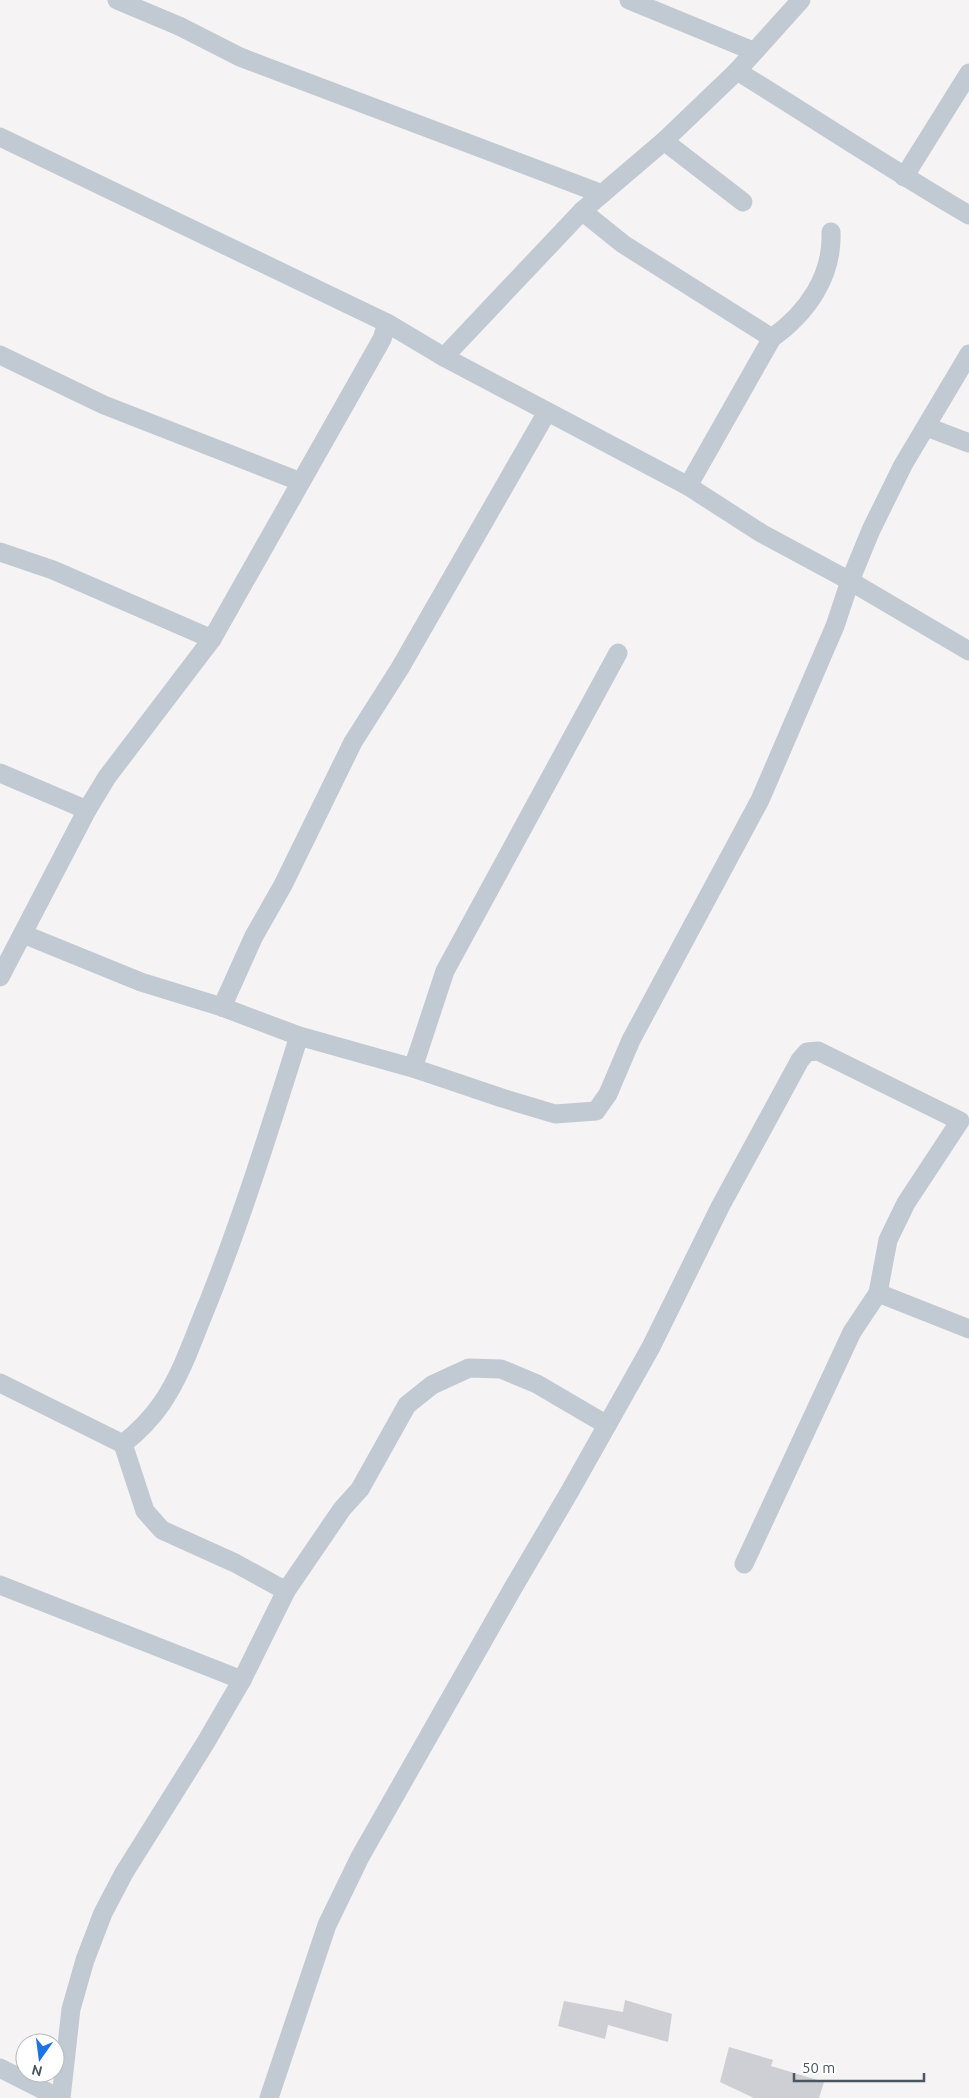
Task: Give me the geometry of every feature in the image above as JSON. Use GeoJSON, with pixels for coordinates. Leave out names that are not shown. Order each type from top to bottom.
{"type":"FeatureCollection","features":[{"type":"Feature","properties":{"kind":"street"},"geometry":{"type":"LineString","coordinates":[[117,0],[179,26],[240,57],[602,194]]}},
{"type":"Feature","properties":{"kind":"street"},"geometry":{"type":"LineString","coordinates":[[630,0],[753,52]]}},
{"type":"Feature","properties":{"kind":"street"},"geometry":{"type":"LineString","coordinates":[[444,357],[582,211],[664,141],[737,70],[802,0]]}},
{"type":"Feature","properties":{"kind":"street"},"geometry":{"type":"LineString","coordinates":[[737,70],[862,148],[904,177],[969,215]]}},
{"type":"Feature","properties":{"kind":"street"},"geometry":{"type":"LineString","coordinates":[[904,177],[969,73]]}},
{"type":"Feature","properties":{"kind":"street"},"geometry":{"type":"LineString","coordinates":[[0,137],[387,323],[444,357],[688,486],[762,533],[850,581],[969,650]]}},
{"type":"Feature","properties":{"kind":"street"},"geometry":{"type":"LineString","coordinates":[[664,141],[743,202]]}},
{"type":"Feature","properties":{"kind":"street"},"geometry":{"type":"LineString","coordinates":[[582,211],[623,244],[772,338]]}},
{"type":"Feature","properties":{"kind":"street"},"geometry":{"type":"LineString","coordinates":[[688,486],[772,338],[794,323],[816,293],[832,250],[831,232]]}},
{"type":"Feature","properties":{"kind":"street"},"geometry":{"type":"LineString","coordinates":[[0,977],[87,810],[107,777],[212,639],[382,339],[387,323]]}},
{"type":"Feature","properties":{"kind":"street"},"geometry":{"type":"LineString","coordinates":[[23,934],[141,982],[222,1007],[299,1036],[412,1068],[555,1114],[596,1111],[608,1094],[631,1040],[760,800],[835,626],[850,581],[871,530],[903,465],[969,354]]}},
{"type":"Feature","properties":{"kind":"street"},"geometry":{"type":"LineString","coordinates":[[0,355],[104,405],[301,482]]}},
{"type":"Feature","properties":{"kind":"street"},"geometry":{"type":"LineString","coordinates":[[222,1007],[254,936],[283,885],[353,742],[400,668],[547,412]]}},
{"type":"Feature","properties":{"kind":"street"},"geometry":{"type":"LineString","coordinates":[[927,427],[969,443]]}},
{"type":"Feature","properties":{"kind":"street"},"geometry":{"type":"LineString","coordinates":[[0,552],[53,570],[212,639]]}},
{"type":"Feature","properties":{"kind":"street"},"geometry":{"type":"LineString","coordinates":[[412,1068],[445,971],[618,653]]}},
{"type":"Feature","properties":{"kind":"street"},"geometry":{"type":"LineString","coordinates":[[0,773],[87,810]]}},
{"type":"Feature","properties":{"kind":"street"},"geometry":{"type":"LineString","coordinates":[[123,1444],[141,1430],[162,1404],[187,1354],[222,1267],[254,1178],[299,1036]]}},
{"type":"Feature","properties":{"kind":"street"},"geometry":{"type":"LineString","coordinates":[[269,2098],[327,1925],[360,1857],[607,1426],[651,1346],[720,1207],[800,1060],[807,1052],[818,1051],[965,1122],[906,1203],[898,1218],[888,1240],[878,1293],[852,1332],[744,1564]]}},
{"type":"Feature","properties":{"kind":"street"},"geometry":{"type":"LineString","coordinates":[[878,1293],[969,1329]]}},
{"type":"Feature","properties":{"kind":"street"},"geometry":{"type":"LineString","coordinates":[[0,2068],[60,2098],[71,2009],[85,1960],[103,1913],[124,1872],[206,1742],[242,1680],[286,1591],[342,1510],[360,1489],[407,1405],[432,1385],[469,1368],[501,1369],[536,1384],[607,1426]]}},
{"type":"Feature","properties":{"kind":"street"},"geometry":{"type":"LineString","coordinates":[[0,1383],[123,1444],[145,1511],[162,1530],[257,1574],[286,1591]]}},
{"type":"Feature","properties":{"kind":"street"},"geometry":{"type":"LineString","coordinates":[[0,1585],[242,1680]]}},
{"type":"Feature","properties":{"kind":"building"},"geometry":{"type":"Polygon","coordinates":[[[625,2000],[672,2014],[668,2042],[608,2025],[605,2039],[558,2026],[564,2001],[623,2012],[625,2000]]]}},
{"type":"Feature","properties":{"kind":"building"},"geometry":{"type":"Polygon","coordinates":[[[729,2047],[773,2060],[771,2066],[824,2082],[819,2098],[754,2098],[720,2082],[729,2047]]]}}]}
